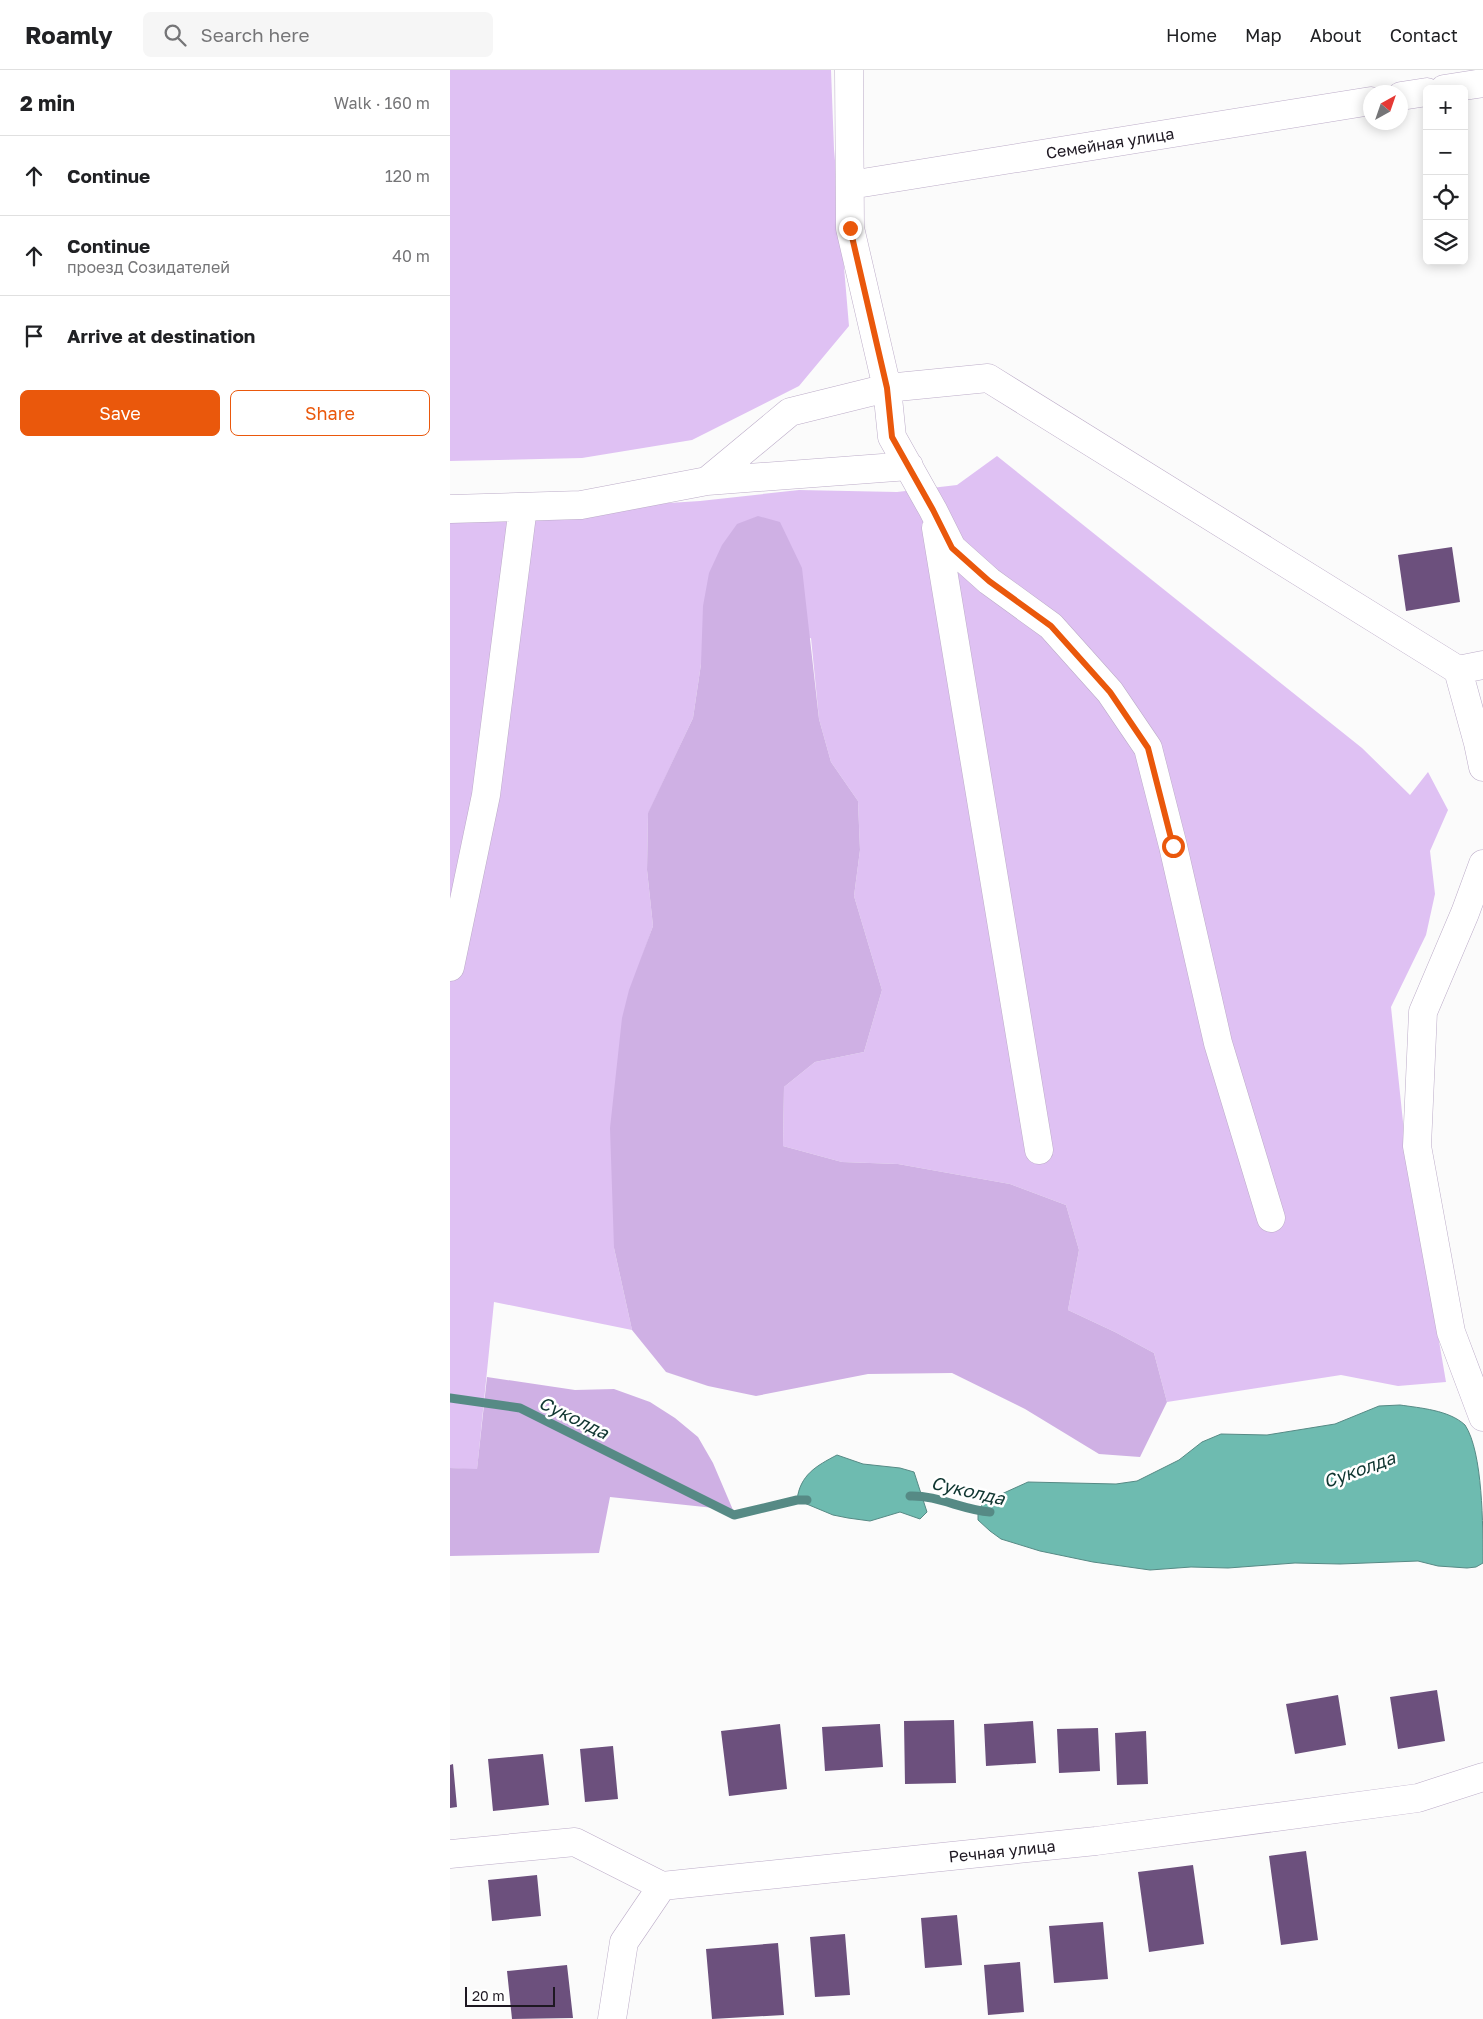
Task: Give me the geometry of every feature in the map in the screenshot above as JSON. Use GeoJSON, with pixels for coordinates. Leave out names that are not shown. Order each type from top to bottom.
{"type":"FeatureCollection","features":[{"type":"Feature","properties":{"kind":"street"},"geometry":{"type":"LineString","coordinates":[[849,70],[850,228],[887,388],[892,437],[952,548],[989,581],[1051,626],[1110,692],[1148,748],[1173,846],[1218,1043],[1270,1218]]}},
{"type":"Feature","properties":{"kind":"street"},"geometry":{"type":"LineString","coordinates":[[1466,85],[1483,82]]}},
{"type":"Feature","properties":{"kind":"street"},"geometry":{"type":"LineString","coordinates":[[1408,95],[1423,93]]}},
{"type":"Feature","properties":{"kind":"street","name":"Семейная улица"},"geometry":{"type":"LineString","coordinates":[[850,185],[1363,102]]}},
{"type":"Feature","properties":{"kind":"street"},"geometry":{"type":"LineString","coordinates":[[707,480],[790,412],[887,388],[988,378],[1470,668],[1478,743],[1483,767]]}},
{"type":"Feature","properties":{"kind":"street"},"geometry":{"type":"LineString","coordinates":[[450,509],[581,505],[707,480],[909,466]]}},
{"type":"Feature","properties":{"kind":"street"},"geometry":{"type":"LineString","coordinates":[[450,967],[486,795],[523,507]]}},
{"type":"Feature","properties":{"kind":"street"},"geometry":{"type":"LineString","coordinates":[[933,510],[1039,1150]]}},
{"type":"Feature","properties":{"kind":"street"},"geometry":{"type":"LineString","coordinates":[[1483,864],[1474,916],[1424,1012],[1417,1146],[1451,1332],[1483,1416]]}},
{"type":"Feature","properties":{"kind":"street","name":"Речная улица"},"geometry":{"type":"LineString","coordinates":[[662,1886],[1096,1842],[1418,1798],[1483,1777]]}},
{"type":"Feature","properties":{"kind":"street"},"geometry":{"type":"LineString","coordinates":[[450,1854],[575,1842],[662,1886],[624,1942],[612,2019]]}},
{"type":"Feature","properties":{"kind":"shaded area"},"geometry":{"type":"Polygon","coordinates":[[[450,70],[831,70],[834,149],[849,326],[799,386],[692,440],[582,458],[450,461],[450,70]]]}},
{"type":"Feature","properties":{"kind":"shaded area"},"geometry":{"type":"Polygon","coordinates":[[[997,456],[1362,748],[1410,795],[1428,772],[1448,810],[1430,851],[1435,894],[1426,935],[1391,1007],[1405,1141],[1446,1382],[1398,1386],[1341,1375],[1167,1402],[1154,1353],[1068,1310],[1079,1250],[1066,1205],[1010,1184],[898,1164],[842,1162],[783,1146],[784,1087],[815,1062],[864,1052],[882,990],[854,896],[860,850],[858,801],[831,762],[819,719],[811,638],[701,664],[693,718],[648,814],[647,870],[653,926],[642,957],[614,1248],[632,1330],[494,1302],[477,1470],[450,1468],[450,517],[700,501],[799,490],[897,492],[957,485],[997,456]]]}},
{"type":"Feature","properties":{"kind":"shaded area"},"geometry":{"type":"Polygon","coordinates":[[[758,516],[780,522],[802,568],[819,719],[831,762],[858,801],[860,850],[854,896],[882,990],[864,1052],[815,1062],[784,1087],[783,1146],[842,1162],[898,1164],[1010,1184],[1066,1205],[1079,1250],[1068,1310],[1154,1353],[1167,1402],[1140,1457],[1099,1454],[1025,1409],[952,1373],[868,1374],[756,1396],[708,1386],[666,1372],[632,1330],[614,1248],[610,1128],[622,1018],[629,990],[653,926],[647,870],[648,813],[693,718],[701,664],[703,606],[709,573],[722,545],[737,524],[758,516]]]}},
{"type":"Feature","properties":{"kind":"shaded area"},"geometry":{"type":"Polygon","coordinates":[[[487,1377],[575,1390],[614,1389],[650,1402],[675,1418],[698,1437],[713,1463],[733,1510],[610,1497],[599,1553],[450,1556],[450,1468],[477,1469],[487,1377]]]}},
{"type":"Feature","properties":{"kind":"water"},"geometry":{"type":"Polygon","coordinates":[[[1400,1405],[1434,1410],[1451,1416],[1465,1425],[1471,1437],[1479,1471],[1482,1511],[1483,1563],[1476,1567],[1438,1566],[1418,1561],[1340,1564],[1295,1563],[1228,1568],[1191,1567],[1150,1570],[1093,1562],[1040,1551],[1001,1539],[978,1520],[978,1511],[984,1502],[1028,1482],[1116,1484],[1137,1481],[1179,1460],[1202,1442],[1221,1434],[1267,1435],[1335,1424],[1379,1406],[1400,1405]]]}},
{"type":"Feature","properties":{"kind":"water"},"geometry":{"type":"Polygon","coordinates":[[[837,1455],[863,1464],[900,1468],[914,1472],[927,1512],[920,1519],[900,1512],[870,1521],[833,1515],[797,1500],[802,1484],[810,1472],[837,1455]]]}},
{"type":"Feature","properties":{"kind":"building"},"geometry":{"type":"Polygon","coordinates":[[[1452,547],[1460,602],[1406,611],[1398,555],[1452,547]]]}},
{"type":"Feature","properties":{"kind":"building"},"geometry":{"type":"Polygon","coordinates":[[[1437,1690],[1445,1741],[1398,1749],[1390,1697],[1437,1690]]]}},
{"type":"Feature","properties":{"kind":"building"},"geometry":{"type":"Polygon","coordinates":[[[1338,1695],[1346,1745],[1295,1754],[1286,1704],[1338,1695]]]}},
{"type":"Feature","properties":{"kind":"building"},"geometry":{"type":"Polygon","coordinates":[[[954,1720],[956,1783],[905,1784],[904,1721],[954,1720]]]}},
{"type":"Feature","properties":{"kind":"building"},"geometry":{"type":"Polygon","coordinates":[[[1033,1721],[1036,1763],[986,1766],[984,1724],[1033,1721]]]}},
{"type":"Feature","properties":{"kind":"building"},"geometry":{"type":"Polygon","coordinates":[[[780,1724],[787,1789],[729,1796],[721,1731],[780,1724]]]}},
{"type":"Feature","properties":{"kind":"building"},"geometry":{"type":"Polygon","coordinates":[[[880,1724],[883,1767],[825,1771],[822,1727],[880,1724]]]}},
{"type":"Feature","properties":{"kind":"building"},"geometry":{"type":"Polygon","coordinates":[[[1098,1728],[1100,1771],[1059,1773],[1057,1729],[1098,1728]]]}},
{"type":"Feature","properties":{"kind":"building"},"geometry":{"type":"Polygon","coordinates":[[[1146,1731],[1148,1784],[1117,1785],[1115,1733],[1146,1731]]]}},
{"type":"Feature","properties":{"kind":"building"},"geometry":{"type":"Polygon","coordinates":[[[613,1746],[618,1799],[585,1802],[580,1749],[613,1746]]]}},
{"type":"Feature","properties":{"kind":"building"},"geometry":{"type":"Polygon","coordinates":[[[543,1754],[549,1805],[493,1811],[488,1759],[543,1754]]]}},
{"type":"Feature","properties":{"kind":"building"},"geometry":{"type":"Polygon","coordinates":[[[453,1764],[457,1807],[450,1808],[450,1765],[453,1764]]]}},
{"type":"Feature","properties":{"kind":"building"},"geometry":{"type":"Polygon","coordinates":[[[1306,1851],[1318,1940],[1281,1945],[1269,1856],[1306,1851]]]}},
{"type":"Feature","properties":{"kind":"building"},"geometry":{"type":"Polygon","coordinates":[[[1193,1865],[1204,1944],[1149,1952],[1138,1872],[1193,1865]]]}},
{"type":"Feature","properties":{"kind":"building"},"geometry":{"type":"Polygon","coordinates":[[[537,1875],[541,1916],[492,1921],[488,1880],[537,1875]]]}},
{"type":"Feature","properties":{"kind":"building"},"geometry":{"type":"Polygon","coordinates":[[[957,1915],[962,1965],[925,1968],[921,1918],[957,1915]]]}},
{"type":"Feature","properties":{"kind":"building"},"geometry":{"type":"Polygon","coordinates":[[[1103,1922],[1108,1979],[1054,1983],[1049,1926],[1103,1922]]]}},
{"type":"Feature","properties":{"kind":"building"},"geometry":{"type":"Polygon","coordinates":[[[845,1934],[850,1995],[815,1997],[810,1937],[845,1934]]]}},
{"type":"Feature","properties":{"kind":"building"},"geometry":{"type":"Polygon","coordinates":[[[778,1943],[784,2015],[712,2019],[706,1949],[778,1943]]]}},
{"type":"Feature","properties":{"kind":"building"},"geometry":{"type":"Polygon","coordinates":[[[1020,1962],[1024,2012],[988,2015],[984,1965],[1020,1962]]]}},
{"type":"Feature","properties":{"kind":"building"},"geometry":{"type":"Polygon","coordinates":[[[567,1965],[573,2018],[512,2019],[507,1971],[567,1965]]]}},
{"type":"Feature","properties":{"kind":"waterway","name":"Суколда"},"geometry":{"type":"LineString","coordinates":[[450,1398],[520,1408],[734,1515],[797,1500],[807,1500]]}},
{"type":"Feature","properties":{"kind":"waterway","name":"Суколда"},"geometry":{"type":"LineString","coordinates":[[910,1496],[920,1496],[970,1509],[990,1512]]}},
{"type":"Feature","properties":{"kind":"route"},"geometry":{"type":"LineString","coordinates":[[850,228],[887,388],[892,437],[952,548],[989,581],[1051,626],[1110,692],[1148,748],[1173,846]]}}]}
